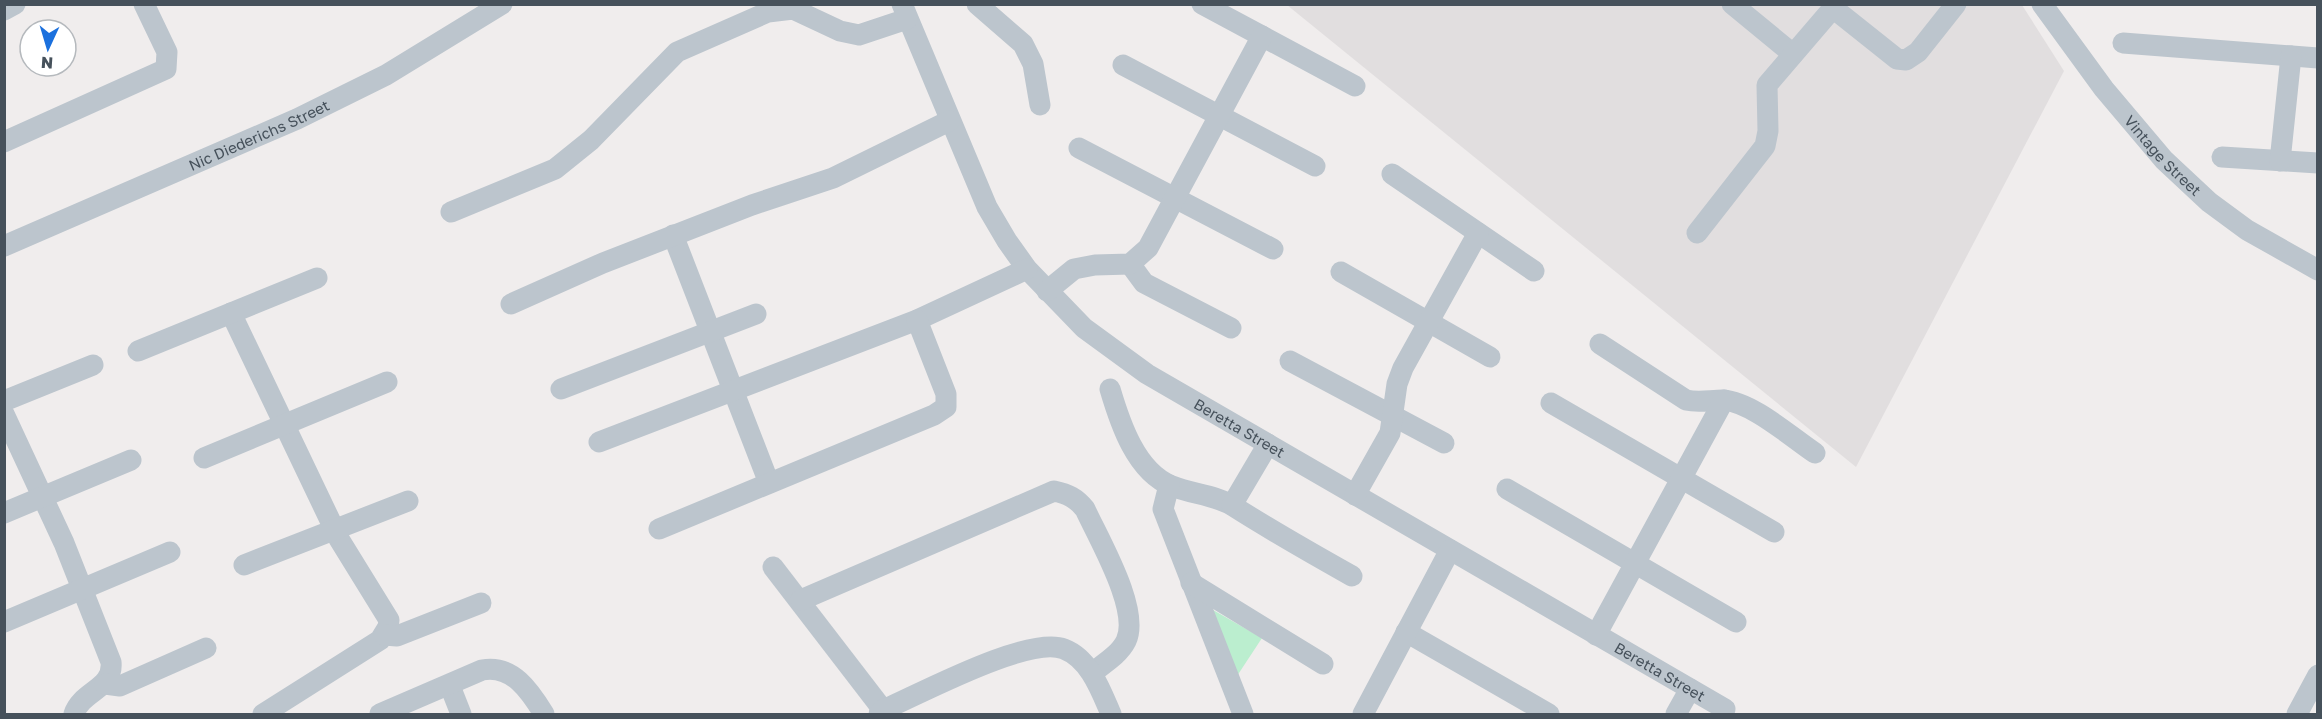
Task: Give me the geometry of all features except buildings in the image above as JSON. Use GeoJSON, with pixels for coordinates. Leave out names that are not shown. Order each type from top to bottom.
{"type":"FeatureCollection","features":[{"type":"Feature","properties":{"kind":"street"},"geometry":{"type":"LineString","coordinates":[[4,10],[15,4]]}},
{"type":"Feature","properties":{"kind":"street"},"geometry":{"type":"LineString","coordinates":[[4,142],[166,69],[167,52],[144,4]]}},
{"type":"Feature","properties":{"kind":"street","name":"Nic Diederichs Street"},"geometry":{"type":"LineString","coordinates":[[4,246],[307,114],[387,75],[502,4]]}},
{"type":"Feature","properties":{"kind":"street"},"geometry":{"type":"LineString","coordinates":[[977,4],[1002,13],[1029,54],[1040,105]]}},
{"type":"Feature","properties":{"kind":"street"},"geometry":{"type":"LineString","coordinates":[[1202,4],[1355,86]]}},
{"type":"Feature","properties":{"kind":"street"},"geometry":{"type":"LineString","coordinates":[[1732,4],[1793,54]]}},
{"type":"Feature","properties":{"kind":"street"},"geometry":{"type":"LineString","coordinates":[[1696,233],[1765,146],[1768,131],[1767,85],[1833,8],[1897,59],[1906,60],[1918,52],[1956,4]]}},
{"type":"Feature","properties":{"kind":"street","name":"Vintage Street"},"geometry":{"type":"LineString","coordinates":[[2042,4],[2104,89],[2164,160],[2209,202],[2228,216],[2318,270]]}},
{"type":"Feature","properties":{"kind":"street"},"geometry":{"type":"LineString","coordinates":[[451,212],[555,169],[591,140],[677,52],[768,12],[793,9],[840,31],[859,34],[905,9]]}},
{"type":"Feature","properties":{"kind":"street","name":"Beretta Street"},"geometry":{"type":"LineString","coordinates":[[905,9],[949,121],[987,207],[1027,269],[1084,328],[1116,353],[1268,444],[1725,709]]}},
{"type":"Feature","properties":{"kind":"street"},"geometry":{"type":"LineString","coordinates":[[1047,291],[1074,268],[1087,265],[1130,264],[1148,248],[1262,36]]}},
{"type":"Feature","properties":{"kind":"street"},"geometry":{"type":"LineString","coordinates":[[2123,44],[2318,58]]}},
{"type":"Feature","properties":{"kind":"street"},"geometry":{"type":"LineString","coordinates":[[2280,161],[2291,56]]}},
{"type":"Feature","properties":{"kind":"street"},"geometry":{"type":"LineString","coordinates":[[1123,65],[1315,166]]}},
{"type":"Feature","properties":{"kind":"street"},"geometry":{"type":"LineString","coordinates":[[512,304],[603,262],[833,178],[949,121]]}},
{"type":"Feature","properties":{"kind":"street"},"geometry":{"type":"LineString","coordinates":[[1079,148],[1273,249]]}},
{"type":"Feature","properties":{"kind":"street"},"geometry":{"type":"LineString","coordinates":[[2222,158],[2318,163]]}},
{"type":"Feature","properties":{"kind":"street"},"geometry":{"type":"LineString","coordinates":[[1392,174],[1534,271]]}},
{"type":"Feature","properties":{"kind":"street"},"geometry":{"type":"LineString","coordinates":[[1355,495],[1390,433],[1397,384],[1428,321],[1478,233]]}},
{"type":"Feature","properties":{"kind":"street"},"geometry":{"type":"LineString","coordinates":[[673,235],[708,332],[769,483]]}},
{"type":"Feature","properties":{"kind":"street"},"geometry":{"type":"LineString","coordinates":[[1130,264],[1144,283],[1231,328]]}},
{"type":"Feature","properties":{"kind":"street"},"geometry":{"type":"LineString","coordinates":[[599,442],[917,320],[1027,269]]}},
{"type":"Feature","properties":{"kind":"street"},"geometry":{"type":"LineString","coordinates":[[1341,272],[1490,357]]}},
{"type":"Feature","properties":{"kind":"street"},"geometry":{"type":"LineString","coordinates":[[138,351],[317,278]]}},
{"type":"Feature","properties":{"kind":"street"},"geometry":{"type":"LineString","coordinates":[[231,313],[335,531],[387,614],[388,627],[384,635],[300,693],[263,714]]}},
{"type":"Feature","properties":{"kind":"street"},"geometry":{"type":"LineString","coordinates":[[561,389],[756,314]]}},
{"type":"Feature","properties":{"kind":"street"},"geometry":{"type":"LineString","coordinates":[[659,530],[934,415],[946,407],[946,394],[917,320]]}},
{"type":"Feature","properties":{"kind":"street"},"geometry":{"type":"LineString","coordinates":[[1600,344],[1686,400],[1697,402],[1724,400],[1761,416],[1815,453]]}},
{"type":"Feature","properties":{"kind":"street"},"geometry":{"type":"LineString","coordinates":[[1290,361],[1444,443]]}},
{"type":"Feature","properties":{"kind":"street"},"geometry":{"type":"LineString","coordinates":[[4,401],[93,365]]}},
{"type":"Feature","properties":{"kind":"street"},"geometry":{"type":"LineString","coordinates":[[204,458],[387,382]]}},
{"type":"Feature","properties":{"kind":"street"},"geometry":{"type":"LineString","coordinates":[[1110,389],[1118,419],[1138,460],[1169,485],[1232,505],[1249,519],[1352,576]]}},
{"type":"Feature","properties":{"kind":"street"},"geometry":{"type":"LineString","coordinates":[[1596,635],[1724,400]]}},
{"type":"Feature","properties":{"kind":"street"},"geometry":{"type":"LineString","coordinates":[[1551,403],[1684,477],[1774,532]]}},
{"type":"Feature","properties":{"kind":"street"},"geometry":{"type":"LineString","coordinates":[[4,414],[42,497],[111,662],[111,674],[105,684],[78,705],[75,714]]}},
{"type":"Feature","properties":{"kind":"street"},"geometry":{"type":"LineString","coordinates":[[1232,505],[1268,444]]}},
{"type":"Feature","properties":{"kind":"street"},"geometry":{"type":"LineString","coordinates":[[4,513],[131,460]]}},
{"type":"Feature","properties":{"kind":"street"},"geometry":{"type":"LineString","coordinates":[[1169,485],[1163,509],[1243,714]]}},
{"type":"Feature","properties":{"kind":"street"},"geometry":{"type":"LineString","coordinates":[[1507,489],[1736,622]]}},
{"type":"Feature","properties":{"kind":"street"},"geometry":{"type":"LineString","coordinates":[[801,600],[1054,492],[1066,494],[1078,500],[1085,508],[1120,588],[1129,618],[1127,639],[1121,649],[1092,673]]}},
{"type":"Feature","properties":{"kind":"street"},"geometry":{"type":"LineString","coordinates":[[244,565],[408,501]]}},
{"type":"Feature","properties":{"kind":"street"},"geometry":{"type":"LineString","coordinates":[[1363,714],[1450,550]]}},
{"type":"Feature","properties":{"kind":"street"},"geometry":{"type":"LineString","coordinates":[[4,622],[170,552]]}},
{"type":"Feature","properties":{"kind":"street"},"geometry":{"type":"LineString","coordinates":[[773,567],[801,600],[881,712],[1011,654],[1047,646],[1063,648],[1076,656],[1092,673],[1111,714]]}},
{"type":"Feature","properties":{"kind":"street"},"geometry":{"type":"LineString","coordinates":[[1191,583],[1323,664]]}},
{"type":"Feature","properties":{"kind":"street"},"geometry":{"type":"LineString","coordinates":[[384,635],[397,636],[481,603]]}},
{"type":"Feature","properties":{"kind":"street"},"geometry":{"type":"LineString","coordinates":[[1406,632],[1548,714]]}},
{"type":"Feature","properties":{"kind":"street"},"geometry":{"type":"LineString","coordinates":[[105,684],[120,686],[206,648]]}},
{"type":"Feature","properties":{"kind":"street"},"geometry":{"type":"LineString","coordinates":[[380,714],[450,686],[482,670],[497,669],[509,672],[536,700],[544,714]]}},
{"type":"Feature","properties":{"kind":"street"},"geometry":{"type":"LineString","coordinates":[[2297,714],[2318,675]]}},
{"type":"Feature","properties":{"kind":"street"},"geometry":{"type":"LineString","coordinates":[[450,686],[461,714]]}},
{"type":"Feature","properties":{"kind":"street"},"geometry":{"type":"LineString","coordinates":[[1676,714],[1690,689]]}},
{"type":"Feature","properties":{"kind":"shaded area"},"geometry":{"type":"Polygon","coordinates":[[[1287,5],[2022,5],[2064,71],[1856,467],[1287,5]]]}},
{"type":"Feature","properties":{"kind":"green space"},"geometry":{"type":"Polygon","coordinates":[[[1213,610],[1262,638],[1237,676],[1213,610]]]}}]}
